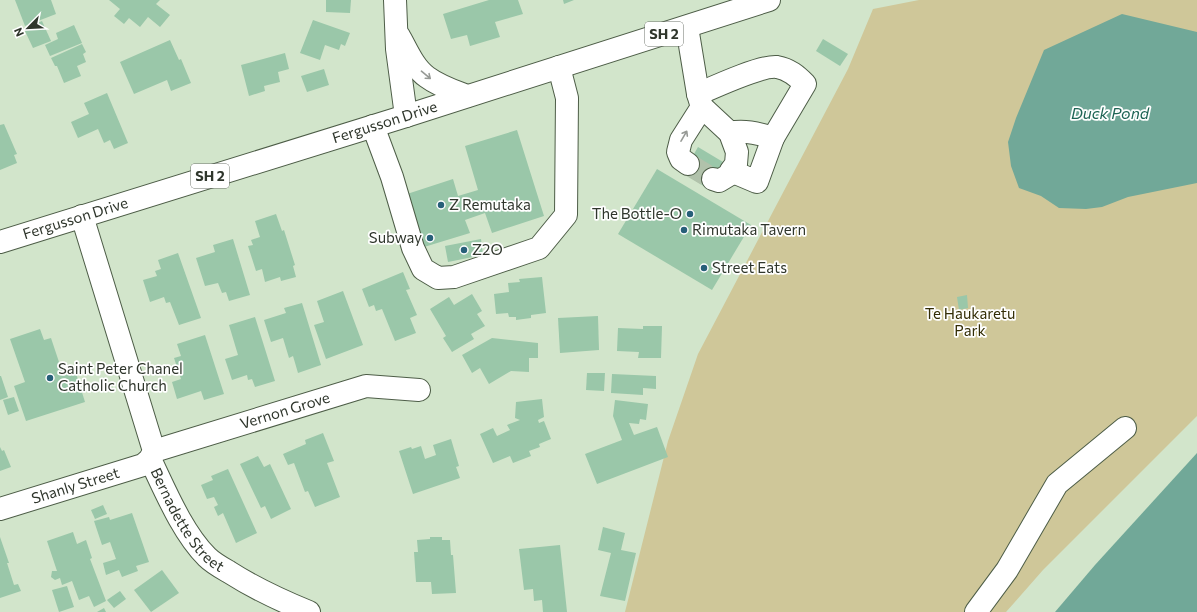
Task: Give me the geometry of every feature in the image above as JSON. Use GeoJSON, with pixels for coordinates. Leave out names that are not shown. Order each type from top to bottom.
{"type":"FeatureCollection","features":[{"type":"Feature","properties":{"kind":"main road"},"geometry":{"type":"LineString","coordinates":[[395,0],[396,32],[406,116]]}},
{"type":"Feature","properties":{"kind":"main road","name":"Fergusson Drive"},"geometry":{"type":"LineString","coordinates":[[0,242],[406,116],[769,0]]}},
{"type":"Feature","properties":{"kind":"main road"},"geometry":{"type":"LineString","coordinates":[[687,26],[700,100],[730,133],[737,152],[736,164],[722,175],[757,182],[773,138],[805,84],[794,73],[776,67],[754,71],[700,100],[681,140],[678,152],[681,159],[688,164]]}},
{"type":"Feature","properties":{"kind":"main road"},"geometry":{"type":"LineString","coordinates":[[396,32],[413,60],[426,77],[447,88],[468,96]]}},
{"type":"Feature","properties":{"kind":"main road"},"geometry":{"type":"LineString","coordinates":[[373,126],[392,177],[413,248],[423,269],[438,278],[454,277],[538,248],[566,215],[567,98],[559,67]]}},
{"type":"Feature","properties":{"kind":"main road"},"geometry":{"type":"LineString","coordinates":[[730,133],[761,134],[773,138]]}},
{"type":"Feature","properties":{"kind":"main road","name":"Bernadette Street"},"geometry":{"type":"LineString","coordinates":[[82,216],[152,455],[176,513],[206,556],[215,564],[240,579],[283,601],[309,612]]}},
{"type":"Feature","properties":{"kind":"main road","name":"Vernon Grove"},"geometry":{"type":"LineString","coordinates":[[152,455],[366,386],[418,390]]}},
{"type":"Feature","properties":{"kind":"main road"},"geometry":{"type":"LineString","coordinates":[[976,612],[1006,570],[1057,484],[1125,428]]}},
{"type":"Feature","properties":{"kind":"main road","name":"Shanly Street"},"geometry":{"type":"LineString","coordinates":[[0,508],[142,465],[152,455]]}},
{"type":"Feature","properties":{"kind":"green space","name":"Te Haukaretu Park"},"geometry":{"type":"Polygon","coordinates":[[[919,0],[1197,0],[1197,416],[1043,570],[1006,612],[625,612],[668,441],[698,354],[848,69],[873,9],[919,0]]]}},
{"type":"Feature","properties":{"kind":"water","name":"Duck Pond"},"geometry":{"type":"Polygon","coordinates":[[[1122,14],[1197,32],[1197,183],[1128,197],[1102,207],[1086,209],[1059,208],[1041,196],[1019,188],[1011,166],[1008,142],[1016,118],[1044,50],[1122,14]]]}},
{"type":"Feature","properties":{"kind":"water"},"geometry":{"type":"Polygon","coordinates":[[[1197,453],[1197,612],[1055,612],[1095,565],[1197,453]]]}},
{"type":"Feature","properties":{"kind":"building"},"geometry":{"type":"Polygon","coordinates":[[[15,0],[51,0],[56,14],[25,26],[15,0]]]}},
{"type":"Feature","properties":{"kind":"building"},"geometry":{"type":"Polygon","coordinates":[[[109,0],[160,0],[156,4],[170,15],[160,27],[148,17],[140,27],[129,18],[124,24],[114,16],[120,9],[109,0]]]}},
{"type":"Feature","properties":{"kind":"building"},"geometry":{"type":"Polygon","coordinates":[[[326,0],[351,0],[350,13],[326,12],[326,0]]]}},
{"type":"Feature","properties":{"kind":"building"},"geometry":{"type":"Polygon","coordinates":[[[489,0],[518,0],[523,14],[495,22],[500,37],[470,46],[467,35],[451,39],[443,14],[489,0]]]}},
{"type":"Feature","properties":{"kind":"building"},"geometry":{"type":"Polygon","coordinates":[[[563,0],[574,0],[564,4],[563,0]]]}},
{"type":"Feature","properties":{"kind":"building"},"geometry":{"type":"Polygon","coordinates":[[[313,20],[350,33],[345,46],[341,44],[339,50],[325,45],[320,60],[300,53],[313,20]]]}},
{"type":"Feature","properties":{"kind":"building"},"geometry":{"type":"Polygon","coordinates":[[[42,21],[51,41],[33,48],[24,29],[42,21]]]}},
{"type":"Feature","properties":{"kind":"building"},"geometry":{"type":"Polygon","coordinates":[[[74,25],[82,43],[50,56],[45,45],[58,39],[56,33],[74,25]]]}},
{"type":"Feature","properties":{"kind":"building"},"geometry":{"type":"Polygon","coordinates":[[[823,39],[848,54],[840,66],[816,51],[823,39]]]}},
{"type":"Feature","properties":{"kind":"building"},"geometry":{"type":"Polygon","coordinates":[[[170,40],[179,60],[181,59],[191,83],[171,91],[167,80],[134,94],[120,62],[170,40]]]}},
{"type":"Feature","properties":{"kind":"building"},"geometry":{"type":"Polygon","coordinates":[[[82,44],[86,52],[83,54],[86,62],[77,66],[81,76],[64,83],[57,66],[55,66],[51,58],[82,44]]]}},
{"type":"Feature","properties":{"kind":"building"},"geometry":{"type":"Polygon","coordinates":[[[285,53],[289,69],[278,72],[280,82],[264,86],[265,91],[249,96],[241,65],[285,53]]]}},
{"type":"Feature","properties":{"kind":"building"},"geometry":{"type":"Polygon","coordinates":[[[324,69],[329,85],[307,92],[301,76],[324,69]]]}},
{"type":"Feature","properties":{"kind":"building"},"geometry":{"type":"Polygon","coordinates":[[[107,93],[128,143],[114,149],[110,140],[104,143],[98,129],[78,138],[71,122],[89,114],[84,103],[107,93]]]}},
{"type":"Feature","properties":{"kind":"building"},"geometry":{"type":"Polygon","coordinates":[[[4,124],[17,154],[14,155],[17,163],[0,170],[0,125],[4,124]]]}},
{"type":"Feature","properties":{"kind":"building"},"geometry":{"type":"Polygon","coordinates":[[[517,130],[544,216],[492,233],[485,213],[465,220],[470,233],[424,247],[407,194],[453,179],[458,196],[478,190],[465,146],[517,130]]]}},
{"type":"Feature","properties":{"kind":"building"},"geometry":{"type":"Polygon","coordinates":[[[698,147],[723,162],[707,188],[683,173],[698,147]]]}},
{"type":"Feature","properties":{"kind":"building","name":"Rimutaka Tavern"},"geometry":{"type":"Polygon","coordinates":[[[657,169],[751,225],[712,290],[618,234],[657,169]]]}},
{"type":"Feature","properties":{"kind":"building"},"geometry":{"type":"Polygon","coordinates":[[[276,214],[282,231],[284,230],[295,265],[293,266],[296,277],[281,281],[280,277],[265,282],[262,269],[256,271],[248,246],[253,245],[251,240],[260,237],[255,221],[276,214]]]}},
{"type":"Feature","properties":{"kind":"building"},"geometry":{"type":"Polygon","coordinates":[[[233,239],[250,295],[229,301],[226,292],[222,293],[218,283],[205,286],[196,258],[215,252],[213,245],[233,239]]]}},
{"type":"Feature","properties":{"kind":"building","name":"Z2O"},"geometry":{"type":"Polygon","coordinates":[[[481,239],[483,255],[448,262],[445,246],[481,239]]]}},
{"type":"Feature","properties":{"kind":"building"},"geometry":{"type":"Polygon","coordinates":[[[178,253],[201,318],[179,325],[170,302],[166,303],[164,297],[150,302],[143,280],[157,276],[155,271],[161,269],[158,260],[178,253]]]}},
{"type":"Feature","properties":{"kind":"building"},"geometry":{"type":"Polygon","coordinates":[[[403,272],[410,289],[406,290],[417,315],[410,318],[416,333],[395,341],[382,309],[376,311],[374,305],[369,307],[362,289],[403,272]]]}},
{"type":"Feature","properties":{"kind":"building"},"geometry":{"type":"Polygon","coordinates":[[[542,277],[546,313],[531,315],[531,318],[516,320],[516,317],[509,317],[508,313],[496,314],[494,294],[509,292],[508,283],[520,282],[519,279],[542,277]]]}},
{"type":"Feature","properties":{"kind":"building"},"geometry":{"type":"Polygon","coordinates":[[[343,291],[363,345],[326,359],[314,325],[324,322],[317,301],[343,291]]]}},
{"type":"Feature","properties":{"kind":"building"},"geometry":{"type":"Polygon","coordinates":[[[472,294],[482,311],[477,314],[485,326],[471,334],[474,339],[452,352],[443,338],[446,336],[430,309],[449,297],[454,305],[472,294]]]}},
{"type":"Feature","properties":{"kind":"building"},"geometry":{"type":"Polygon","coordinates":[[[967,295],[968,308],[959,310],[957,297],[967,295]]]}},
{"type":"Feature","properties":{"kind":"building"},"geometry":{"type":"Polygon","coordinates":[[[302,303],[321,365],[298,373],[293,356],[289,358],[283,338],[271,342],[264,320],[286,313],[284,308],[302,303]]]}},
{"type":"Feature","properties":{"kind":"building"},"geometry":{"type":"Polygon","coordinates":[[[598,316],[599,350],[560,353],[558,318],[598,316]]]}},
{"type":"Feature","properties":{"kind":"building"},"geometry":{"type":"Polygon","coordinates":[[[255,317],[275,381],[255,387],[252,379],[248,380],[247,375],[232,380],[225,359],[238,355],[229,325],[255,317]]]}},
{"type":"Feature","properties":{"kind":"building"},"geometry":{"type":"Polygon","coordinates":[[[643,326],[662,326],[661,358],[638,358],[639,352],[617,351],[618,328],[643,329],[643,326]]]}},
{"type":"Feature","properties":{"kind":"building","name":"Saint Peter Chanel Catholic Church"},"geometry":{"type":"Polygon","coordinates":[[[40,329],[44,340],[51,338],[63,374],[75,370],[85,402],[26,421],[14,386],[25,382],[10,339],[40,329]]]}},
{"type":"Feature","properties":{"kind":"building"},"geometry":{"type":"Polygon","coordinates":[[[205,335],[224,394],[204,400],[201,391],[177,399],[172,382],[181,379],[174,358],[181,356],[177,344],[205,335]]]}},
{"type":"Feature","properties":{"kind":"building"},"geometry":{"type":"Polygon","coordinates":[[[492,338],[538,343],[538,358],[529,358],[529,372],[511,371],[489,384],[480,368],[472,373],[462,355],[492,338]]]}},
{"type":"Feature","properties":{"kind":"building"},"geometry":{"type":"Polygon","coordinates":[[[587,373],[605,373],[604,391],[586,390],[587,373]]]}},
{"type":"Feature","properties":{"kind":"building"},"geometry":{"type":"Polygon","coordinates":[[[612,374],[656,376],[656,389],[643,388],[643,395],[611,393],[612,374]]]}},
{"type":"Feature","properties":{"kind":"building"},"geometry":{"type":"Polygon","coordinates":[[[0,376],[8,397],[0,400],[0,376]]]}},
{"type":"Feature","properties":{"kind":"building"},"geometry":{"type":"Polygon","coordinates":[[[14,397],[19,411],[8,415],[3,400],[14,397]]]}},
{"type":"Feature","properties":{"kind":"building"},"geometry":{"type":"Polygon","coordinates":[[[542,399],[544,417],[538,420],[539,423],[544,421],[551,439],[539,444],[540,447],[529,451],[531,456],[513,463],[510,456],[493,463],[480,434],[493,428],[497,436],[510,430],[507,425],[520,420],[515,418],[516,402],[542,399]]]}},
{"type":"Feature","properties":{"kind":"building"},"geometry":{"type":"Polygon","coordinates":[[[615,400],[648,404],[646,420],[640,419],[639,424],[629,423],[634,435],[657,427],[668,457],[597,484],[585,454],[622,440],[613,416],[615,400]]]}},
{"type":"Feature","properties":{"kind":"building"},"geometry":{"type":"Polygon","coordinates":[[[323,433],[334,461],[327,463],[340,497],[315,507],[308,491],[305,492],[294,463],[288,465],[283,454],[306,444],[305,440],[323,433]]]}},
{"type":"Feature","properties":{"kind":"building"},"geometry":{"type":"Polygon","coordinates":[[[451,439],[459,466],[456,467],[460,478],[413,494],[399,451],[411,447],[412,449],[421,446],[425,459],[436,455],[433,445],[451,439]]]}},
{"type":"Feature","properties":{"kind":"building"},"geometry":{"type":"Polygon","coordinates":[[[0,447],[2,451],[4,450],[11,467],[0,471],[0,447]]]}},
{"type":"Feature","properties":{"kind":"building"},"geometry":{"type":"Polygon","coordinates":[[[258,456],[264,467],[270,464],[291,509],[271,519],[265,506],[261,508],[240,464],[258,456]]]}},
{"type":"Feature","properties":{"kind":"building"},"geometry":{"type":"Polygon","coordinates":[[[228,469],[257,533],[236,543],[223,513],[218,516],[214,507],[218,505],[214,497],[207,499],[201,485],[213,480],[211,476],[228,469]]]}},
{"type":"Feature","properties":{"kind":"building"},"geometry":{"type":"Polygon","coordinates":[[[103,505],[107,514],[95,519],[91,510],[103,505]]]}},
{"type":"Feature","properties":{"kind":"building"},"geometry":{"type":"Polygon","coordinates":[[[132,513],[149,562],[136,566],[138,571],[122,577],[119,570],[106,575],[103,563],[116,559],[110,542],[102,545],[94,521],[109,517],[110,520],[132,513]]]}},
{"type":"Feature","properties":{"kind":"building"},"geometry":{"type":"Polygon","coordinates":[[[603,527],[625,533],[621,550],[636,553],[625,601],[600,596],[611,553],[598,550],[603,527]]]}},
{"type":"Feature","properties":{"kind":"building"},"geometry":{"type":"Polygon","coordinates":[[[73,532],[77,544],[86,540],[92,558],[90,559],[106,601],[94,607],[89,596],[79,600],[72,581],[62,585],[60,578],[55,580],[51,577],[52,571],[57,571],[47,541],[73,532]]]}},
{"type":"Feature","properties":{"kind":"building"},"geometry":{"type":"Polygon","coordinates":[[[0,537],[9,563],[7,563],[14,585],[18,584],[21,591],[0,598],[0,537]]]}},
{"type":"Feature","properties":{"kind":"building"},"geometry":{"type":"Polygon","coordinates":[[[430,537],[442,537],[442,540],[450,540],[451,555],[453,555],[456,593],[432,594],[431,582],[416,582],[414,552],[418,552],[417,540],[430,539],[430,537]]]}},
{"type":"Feature","properties":{"kind":"building"},"geometry":{"type":"Polygon","coordinates":[[[560,545],[567,612],[543,612],[542,600],[534,601],[533,589],[524,590],[519,549],[560,545]]]}},
{"type":"Feature","properties":{"kind":"building"},"geometry":{"type":"Polygon","coordinates":[[[162,570],[179,593],[151,612],[134,590],[162,570]]]}},
{"type":"Feature","properties":{"kind":"building"},"geometry":{"type":"Polygon","coordinates":[[[67,586],[74,607],[59,612],[52,590],[67,586]]]}},
{"type":"Feature","properties":{"kind":"building"},"geometry":{"type":"Polygon","coordinates":[[[120,591],[126,599],[114,608],[107,600],[120,591]]]}},
{"type":"Feature","properties":{"kind":"building"},"geometry":{"type":"Polygon","coordinates":[[[104,608],[106,612],[97,612],[104,608]]]}},
{"type":"Feature","properties":{"kind":"tunnel"},"geometry":{"type":"LineString","coordinates":[[688,164],[713,179]]}},
{"type":"Feature","properties":{"kind":"place","name":"Z Remutaka"},"geometry":{"type":"Point","coordinates":[441,205]}},
{"type":"Feature","properties":{"kind":"place","name":"The Bottle-O"},"geometry":{"type":"Point","coordinates":[690,214]}},
{"type":"Feature","properties":{"kind":"place","name":"Rimutaka Tavern"},"geometry":{"type":"Point","coordinates":[684,230]}},
{"type":"Feature","properties":{"kind":"place","name":"Subway"},"geometry":{"type":"Point","coordinates":[430,238]}},
{"type":"Feature","properties":{"kind":"place","name":"Z2O"},"geometry":{"type":"Point","coordinates":[464,250]}},
{"type":"Feature","properties":{"kind":"place","name":"Street Eats"},"geometry":{"type":"Point","coordinates":[704,268]}},
{"type":"Feature","properties":{"kind":"place","name":"Saint Peter Chanel Catholic Church"},"geometry":{"type":"Point","coordinates":[50,378]}}]}
